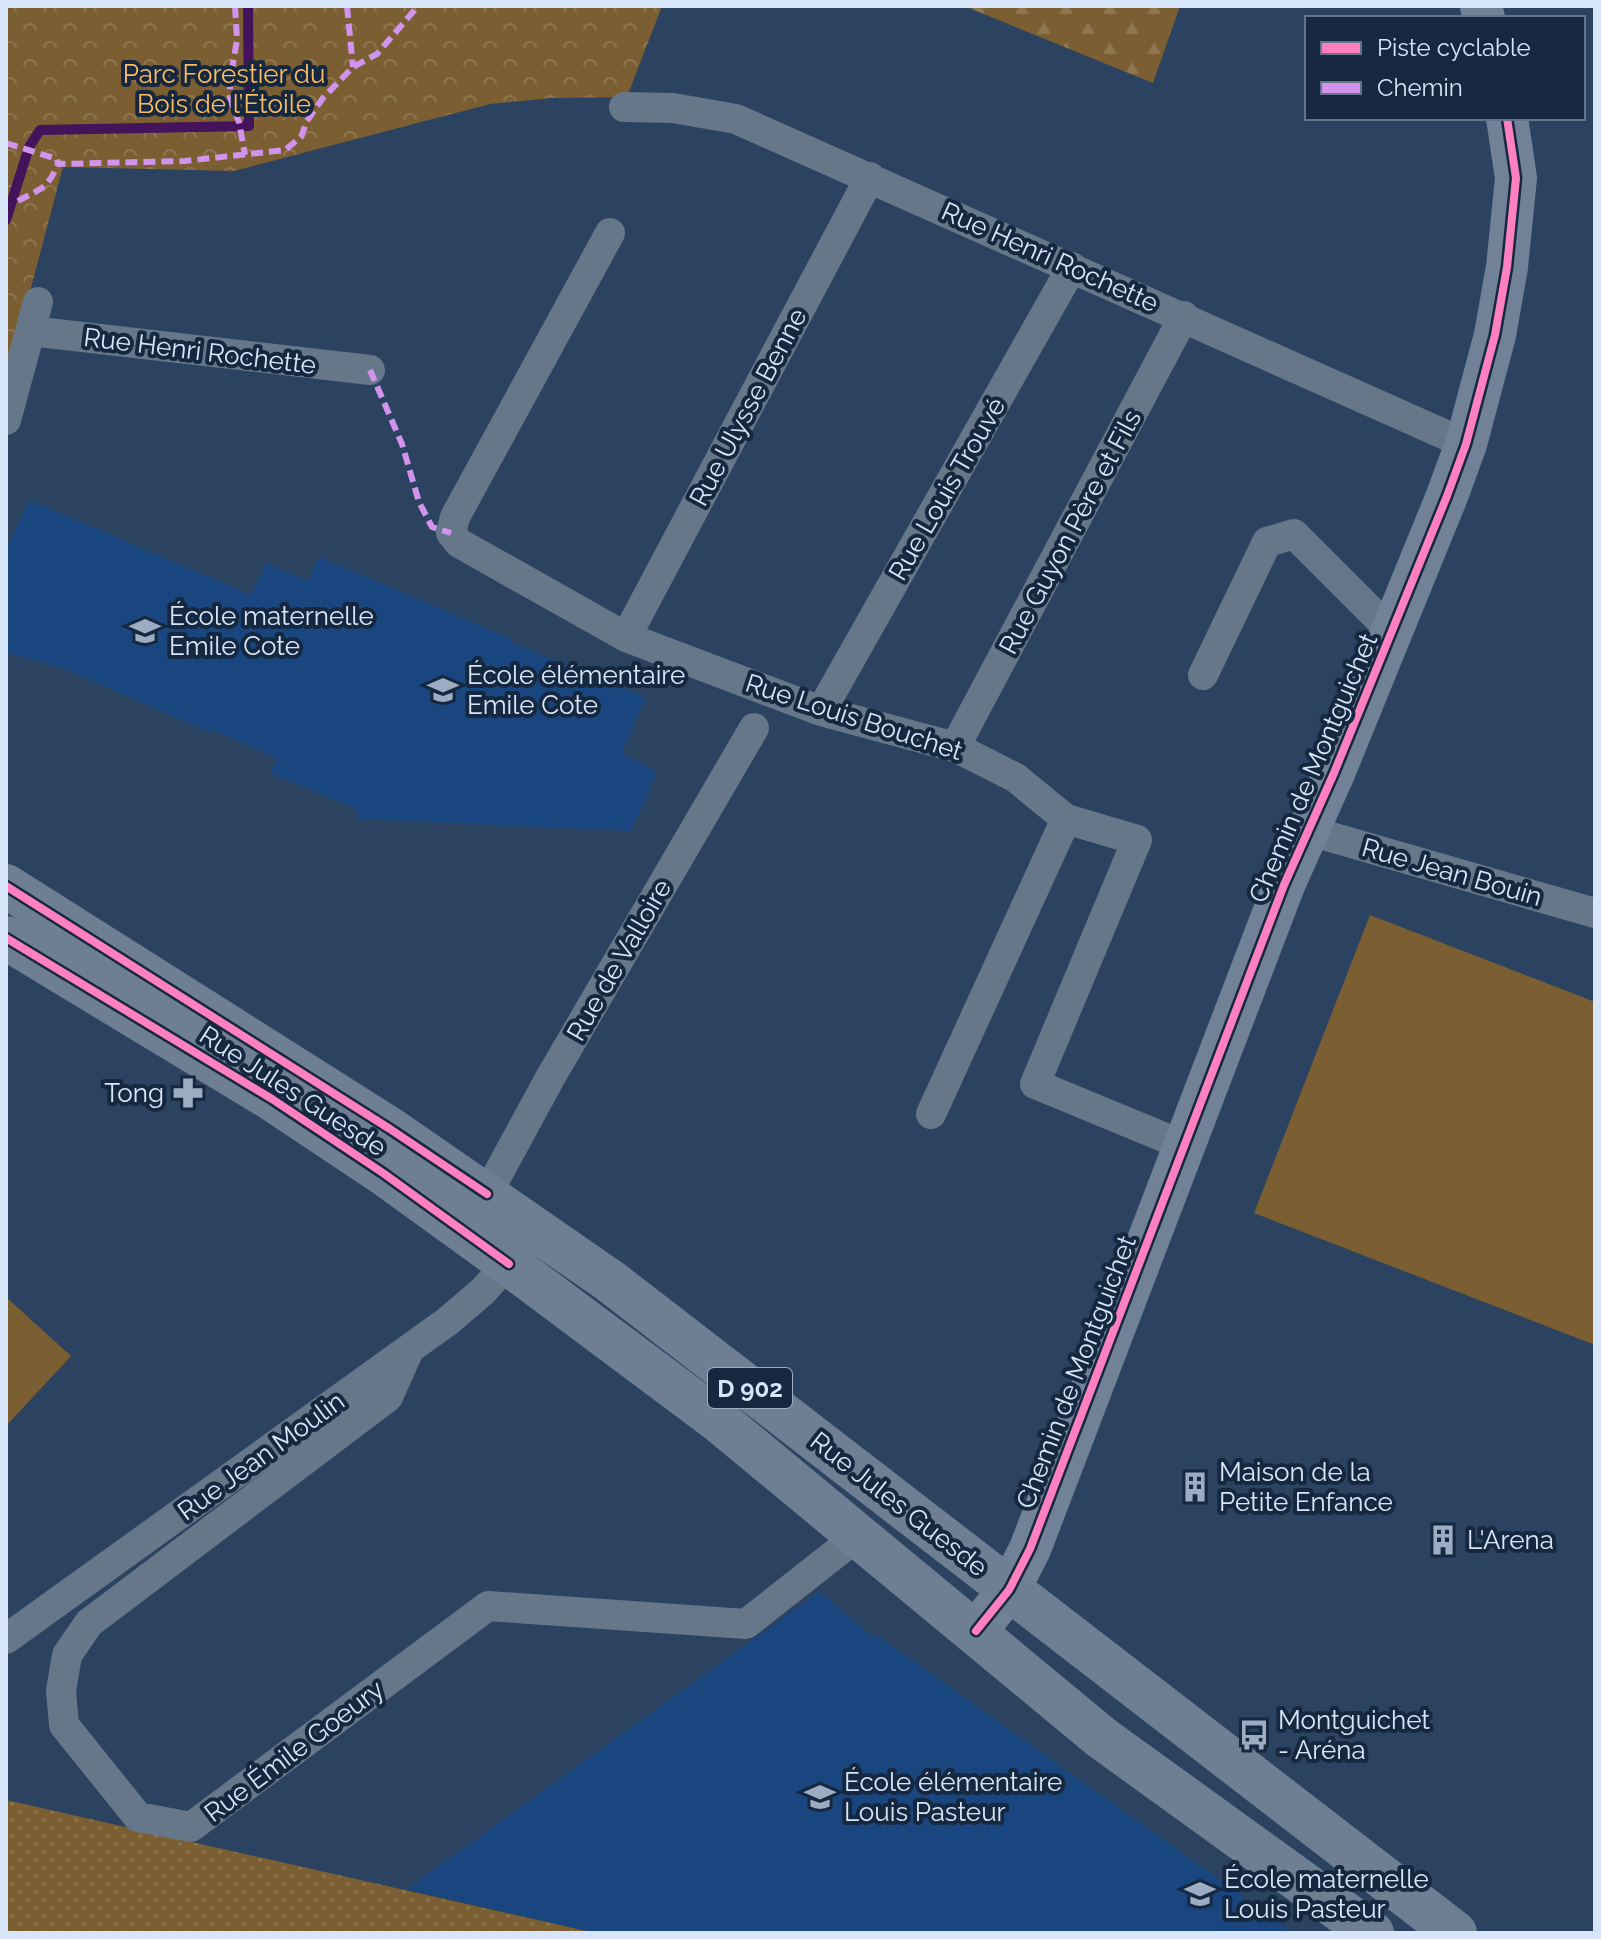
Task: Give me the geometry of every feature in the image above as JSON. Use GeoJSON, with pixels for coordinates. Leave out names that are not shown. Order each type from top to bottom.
{"type":"FeatureCollection","features":[{"type":"Feature","properties":{"kind":"main road","name":"Rue Jules Guesde"},"geometry":{"type":"LineString","coordinates":[[6,886],[390,1129],[538,1229],[635,1300],[1455,1933]]}},
{"type":"Feature","properties":{"kind":"main road","name":"Rue Jules Guesde"},"geometry":{"type":"LineString","coordinates":[[6,938],[272,1099],[383,1173],[509,1264],[718,1420],[1102,1738],[1372,1933]]}},
{"type":"Feature","properties":{"kind":"street","name":"Rue Henri Rochette"},"geometry":{"type":"LineString","coordinates":[[624,107],[673,108],[736,119],[1466,444]]}},
{"type":"Feature","properties":{"kind":"street","name":"Chemin de Montguichet"},"geometry":{"type":"LineString","coordinates":[[976,1631],[1009,1590],[1030,1549],[1284,885],[1310,831],[1466,444],[1495,335],[1507,267],[1516,178],[1507,120]]}},
{"type":"Feature","properties":{"kind":"street","name":"Rue Ulysse Benne"},"geometry":{"type":"LineString","coordinates":[[626,637],[870,177]]}},
{"type":"Feature","properties":{"kind":"street","name":"Rue Louis Bouchet"},"geometry":{"type":"LineString","coordinates":[[610,233],[455,517],[451,533],[459,543],[626,637],[821,711],[955,747],[1016,778],[1066,819],[1137,840],[1035,1084],[1185,1146]]}},
{"type":"Feature","properties":{"kind":"street","name":"Rue Louis Trouvé"},"geometry":{"type":"LineString","coordinates":[[821,711],[1072,267]]}},
{"type":"Feature","properties":{"kind":"street"},"geometry":{"type":"LineString","coordinates":[[6,420],[38,302]]}},
{"type":"Feature","properties":{"kind":"street","name":"Rue Guyon Père et Fils"},"geometry":{"type":"LineString","coordinates":[[955,747],[1184,316]]}},
{"type":"Feature","properties":{"kind":"street","name":"Rue Henri Rochette"},"geometry":{"type":"LineString","coordinates":[[30,331],[370,370]]}},
{"type":"Feature","properties":{"kind":"street"},"geometry":{"type":"LineString","coordinates":[[1203,675],[1267,542],[1294,534],[1391,631]]}},
{"type":"Feature","properties":{"kind":"street","name":"Rue de Valloire"},"geometry":{"type":"LineString","coordinates":[[487,1194],[550,1078],[754,728]]}},
{"type":"Feature","properties":{"kind":"street"},"geometry":{"type":"LineString","coordinates":[[931,1114],[1066,819]]}},
{"type":"Feature","properties":{"kind":"street","name":"Rue Jean Bouin"},"geometry":{"type":"LineString","coordinates":[[1310,831],[1595,913]]}},
{"type":"Feature","properties":{"kind":"street","name":"Rue Jean Moulin"},"geometry":{"type":"LineString","coordinates":[[6,1639],[466,1307],[509,1264],[538,1229]]}},
{"type":"Feature","properties":{"kind":"street","name":"Rue Émile Goeury"},"geometry":{"type":"LineString","coordinates":[[409,1350],[388,1397],[89,1623],[67,1655],[61,1691],[64,1725],[138,1817],[191,1827],[488,1606],[746,1624],[859,1535]]}},
{"type":"Feature","properties":{"kind":"shaded area","name":"École élémentaire Emile Cote"},"geometry":{"type":"Polygon","coordinates":[[[29,500],[251,595],[266,563],[308,581],[319,557],[512,639],[512,643],[646,697],[621,753],[657,772],[631,831],[357,819],[358,810],[270,773],[277,758],[213,730],[211,733],[65,669],[6,652],[6,551],[29,500]]]}},
{"type":"Feature","properties":{"kind":"shaded area","name":"École élémentaire Louis Pasteur"},"geometry":{"type":"Polygon","coordinates":[[[819,1592],[876,1639],[878,1636],[1294,1933],[595,1933],[407,1889],[819,1592]]]}},
{"type":"Feature","properties":{"kind":"green space","name":"Parc Forestier du Bois de l’Étoile"},"geometry":{"type":"Polygon","coordinates":[[[6,6],[662,6],[627,97],[551,98],[490,104],[234,171],[63,167],[6,382],[6,6]]]}},
{"type":"Feature","properties":{"kind":"green space"},"geometry":{"type":"Polygon","coordinates":[[[964,6],[1180,6],[1153,83],[964,6]]]}},
{"type":"Feature","properties":{"kind":"green space"},"geometry":{"type":"Polygon","coordinates":[[[1370,915],[1595,1002],[1595,1345],[1254,1213],[1370,915]]]}},
{"type":"Feature","properties":{"kind":"green space"},"geometry":{"type":"Polygon","coordinates":[[[6,1297],[71,1356],[7,1425],[6,1424],[6,1297]]]}},
{"type":"Feature","properties":{"kind":"green space"},"geometry":{"type":"Polygon","coordinates":[[[6,1800],[595,1933],[6,1933],[6,1800]]]}},
{"type":"Feature","properties":{"kind":"waterway"},"geometry":{"type":"LineString","coordinates":[[6,220],[29,147],[40,130],[249,126],[248,6]]}},
{"type":"Feature","properties":{"kind":"marked path"},"geometry":{"type":"LineString","coordinates":[[235,6],[237,40],[230,100],[239,122],[245,155]]}},
{"type":"Feature","properties":{"kind":"marked path"},"geometry":{"type":"LineString","coordinates":[[347,6],[353,67]]}},
{"type":"Feature","properties":{"kind":"marked path"},"geometry":{"type":"LineString","coordinates":[[6,143],[57,159],[58,164],[185,161],[285,150],[301,137],[307,121],[323,98],[353,67],[377,54],[418,6]]}},
{"type":"Feature","properties":{"kind":"marked path"},"geometry":{"type":"LineString","coordinates":[[18,201],[47,184],[58,164]]}},
{"type":"Feature","properties":{"kind":"marked path"},"geometry":{"type":"LineString","coordinates":[[370,370],[402,444],[419,502],[432,527],[451,533]]}},
{"type":"Feature","properties":{"kind":"cycle path"},"geometry":{"type":"LineString","coordinates":[[976,1631],[1009,1590],[1030,1549],[1284,885],[1334,773],[1466,444],[1495,335],[1507,267],[1516,178],[1507,120]]}},
{"type":"Feature","properties":{"kind":"cycle path"},"geometry":{"type":"LineString","coordinates":[[6,886],[390,1129],[487,1194]]}},
{"type":"Feature","properties":{"kind":"cycle path"},"geometry":{"type":"LineString","coordinates":[[6,938],[272,1099],[383,1173],[509,1264]]}},
{"type":"Feature","properties":{"kind":"place","name":"École maternelle Emile Cote"},"geometry":{"type":"Point","coordinates":[145,631]}},
{"type":"Feature","properties":{"kind":"place","name":"École élémentaire Emile Cote"},"geometry":{"type":"Point","coordinates":[443,690]}},
{"type":"Feature","properties":{"kind":"place","name":"Tong"},"geometry":{"type":"Point","coordinates":[188,1093]}},
{"type":"Feature","properties":{"kind":"place","name":"Maison de la Petite Enfance"},"geometry":{"type":"Point","coordinates":[1195,1487]}},
{"type":"Feature","properties":{"kind":"place","name":"L'Arena"},"geometry":{"type":"Point","coordinates":[1443,1540]}},
{"type":"Feature","properties":{"kind":"place","name":"Montguichet - Aréna"},"geometry":{"type":"Point","coordinates":[1254,1735]}},
{"type":"Feature","properties":{"kind":"place","name":"École élémentaire Louis Pasteur"},"geometry":{"type":"Point","coordinates":[820,1797]}},
{"type":"Feature","properties":{"kind":"place","name":"École maternelle Louis Pasteur"},"geometry":{"type":"Point","coordinates":[1200,1894]}}]}
